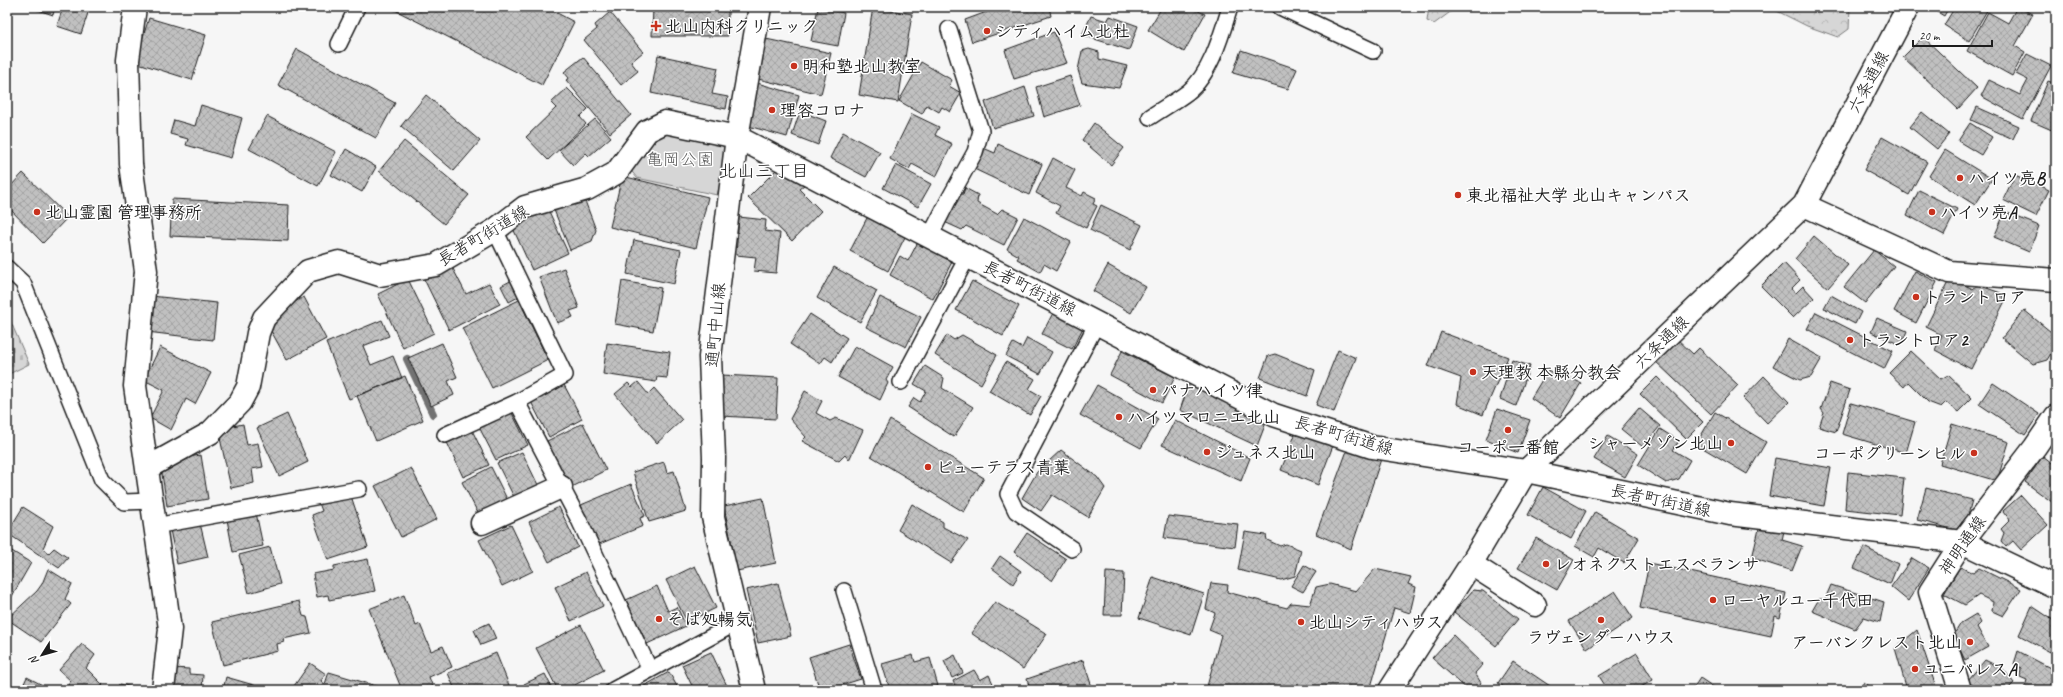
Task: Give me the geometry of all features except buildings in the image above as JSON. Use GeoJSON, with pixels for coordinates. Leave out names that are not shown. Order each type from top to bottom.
{"type":"FeatureCollection","features":[{"type":"Feature","properties":{"kind":"street"},"geometry":{"type":"LineString","coordinates":[[135,7],[128,60],[131,164],[146,271],[135,386],[170,629],[163,690]]}},
{"type":"Feature","properties":{"kind":"street","name":"通町中山線"},"geometry":{"type":"LineString","coordinates":[[754,690],[713,517],[714,458],[710,357],[738,137],[760,7]]}},
{"type":"Feature","properties":{"kind":"street","name":"六条通線"},"geometry":{"type":"LineString","coordinates":[[1390,690],[1471,564],[1526,471],[1804,205],[1908,7]]}},
{"type":"Feature","properties":{"kind":"street","name":"長者町街道線"},"geometry":{"type":"LineString","coordinates":[[147,468],[210,433],[240,402],[248,388],[258,333],[264,318],[308,271],[339,262],[380,275],[436,265],[495,230],[525,207],[587,189],[616,173],[648,131],[666,122],[738,137],[1274,415],[1372,447],[1526,471],[1730,514],[1962,542],[2056,587]]}},
{"type":"Feature","properties":{"kind":"street"},"geometry":{"type":"LineString","coordinates":[[1804,205],[1949,272],[2056,280]]}},
{"type":"Feature","properties":{"kind":"street","name":"神明通線"},"geometry":{"type":"LineString","coordinates":[[1960,690],[1930,592],[1962,542],[2035,447],[2056,416]]}},
{"type":"Feature","properties":{"kind":"street"},"geometry":{"type":"LineString","coordinates":[[482,523],[561,487]]}},
{"type":"Feature","properties":{"kind":"street"},"geometry":{"type":"LineString","coordinates":[[1471,564],[1535,605]]}},
{"type":"Feature","properties":{"kind":"lane"},"geometry":{"type":"LineString","coordinates":[[339,44],[357,7]]}},
{"type":"Feature","properties":{"kind":"lane"},"geometry":{"type":"LineString","coordinates":[[1150,117],[1190,91],[1205,70],[1220,42],[1230,7]]}},
{"type":"Feature","properties":{"kind":"lane"},"geometry":{"type":"LineString","coordinates":[[1280,7],[1373,51]]}},
{"type":"Feature","properties":{"kind":"lane"},"geometry":{"type":"LineString","coordinates":[[930,236],[975,152],[981,131],[949,30]]}},
{"type":"Feature","properties":{"kind":"lane"},"geometry":{"type":"LineString","coordinates":[[445,435],[517,402],[565,375],[495,230]]}},
{"type":"Feature","properties":{"kind":"lane"},"geometry":{"type":"LineString","coordinates":[[901,382],[968,256]]}},
{"type":"Feature","properties":{"kind":"lane"},"geometry":{"type":"LineString","coordinates":[[7,268],[23,284],[102,480],[124,502],[152,501]]}},
{"type":"Feature","properties":{"kind":"lane"},"geometry":{"type":"LineString","coordinates":[[1072,549],[1016,511],[1008,494],[1097,323]]}},
{"type":"Feature","properties":{"kind":"lane"},"geometry":{"type":"LineString","coordinates":[[517,402],[561,487],[580,520],[650,670]]}},
{"type":"Feature","properties":{"kind":"lane"},"geometry":{"type":"LineString","coordinates":[[155,526],[359,489]]}},
{"type":"Feature","properties":{"kind":"lane"},"geometry":{"type":"LineString","coordinates":[[844,591],[874,690]]}},
{"type":"Feature","properties":{"kind":"lane"},"geometry":{"type":"LineString","coordinates":[[613,690],[738,622]]}},
{"type":"Feature","properties":{"kind":"green space"},"geometry":{"type":"Polygon","coordinates":[[[1429,7],[1457,7],[1434,24],[1427,21],[1429,7]]]}},
{"type":"Feature","properties":{"kind":"green space"},"geometry":{"type":"Polygon","coordinates":[[[1769,7],[1850,7],[1849,29],[1838,37],[1807,26],[1769,7]]]}},
{"type":"Feature","properties":{"kind":"green space","name":"亀岡公園"},"geometry":{"type":"Polygon","coordinates":[[[666,128],[730,143],[717,195],[637,178],[629,168],[650,136],[666,128]]]}},
{"type":"Feature","properties":{"kind":"green space"},"geometry":{"type":"Polygon","coordinates":[[[7,313],[29,364],[7,375],[7,313]]]}},
{"type":"Feature","properties":{"kind":"waterway"},"geometry":{"type":"LineString","coordinates":[[407,359],[433,414]]}},
{"type":"Feature","properties":{"kind":"place","name":"北山内科クリニック"},"geometry":{"type":"Point","coordinates":[656,26]}},
{"type":"Feature","properties":{"kind":"place","name":"シティハイム北杜"},"geometry":{"type":"Point","coordinates":[987,31]}},
{"type":"Feature","properties":{"kind":"place","name":"明和塾北山教室"},"geometry":{"type":"Point","coordinates":[794,66]}},
{"type":"Feature","properties":{"kind":"place","name":"理容コロナ"},"geometry":{"type":"Point","coordinates":[772,110]}},
{"type":"Feature","properties":{"kind":"place","name":"ハイツ亮B"},"geometry":{"type":"Point","coordinates":[1960,178]}},
{"type":"Feature","properties":{"kind":"place","name":"東北福祉大学 北山キャンパス"},"geometry":{"type":"Point","coordinates":[1458,195]}},
{"type":"Feature","properties":{"kind":"place","name":"北山霊園 管理事務所"},"geometry":{"type":"Point","coordinates":[37,212]}},
{"type":"Feature","properties":{"kind":"place","name":"ハイツ亮A"},"geometry":{"type":"Point","coordinates":[1932,212]}},
{"type":"Feature","properties":{"kind":"place","name":"トラントロア"},"geometry":{"type":"Point","coordinates":[1916,297]}},
{"type":"Feature","properties":{"kind":"place","name":"トラントロア2"},"geometry":{"type":"Point","coordinates":[1850,340]}},
{"type":"Feature","properties":{"kind":"place","name":"天理教 本縣分教会"},"geometry":{"type":"Point","coordinates":[1473,372]}},
{"type":"Feature","properties":{"kind":"place","name":"パナハイツ律"},"geometry":{"type":"Point","coordinates":[1153,390]}},
{"type":"Feature","properties":{"kind":"place","name":"ハイツマロニエ北山"},"geometry":{"type":"Point","coordinates":[1119,417]}},
{"type":"Feature","properties":{"kind":"place","name":"コーポ一番館"},"geometry":{"type":"Point","coordinates":[1508,430]}},
{"type":"Feature","properties":{"kind":"place","name":"シャーメゾン北山"},"geometry":{"type":"Point","coordinates":[1731,443]}},
{"type":"Feature","properties":{"kind":"place","name":"ジュネス北山"},"geometry":{"type":"Point","coordinates":[1207,452]}},
{"type":"Feature","properties":{"kind":"place","name":"コーポグリーンヒル"},"geometry":{"type":"Point","coordinates":[1974,453]}},
{"type":"Feature","properties":{"kind":"place","name":"ビューテラス青葉"},"geometry":{"type":"Point","coordinates":[928,467]}},
{"type":"Feature","properties":{"kind":"place","name":"レオネクストエスペランサ"},"geometry":{"type":"Point","coordinates":[1546,564]}},
{"type":"Feature","properties":{"kind":"place","name":"ローヤルユー千代田"},"geometry":{"type":"Point","coordinates":[1713,600]}},
{"type":"Feature","properties":{"kind":"place","name":"そば処暢気"},"geometry":{"type":"Point","coordinates":[659,619]}},
{"type":"Feature","properties":{"kind":"place","name":"ラヴェンダーハウス"},"geometry":{"type":"Point","coordinates":[1601,620]}},
{"type":"Feature","properties":{"kind":"place","name":"北山シティハウス"},"geometry":{"type":"Point","coordinates":[1301,622]}},
{"type":"Feature","properties":{"kind":"place","name":"アーバンクレスト北山"},"geometry":{"type":"Point","coordinates":[1970,642]}},
{"type":"Feature","properties":{"kind":"place","name":"ユニパレスA"},"geometry":{"type":"Point","coordinates":[1915,669]}},
{"type":"Feature","properties":{"kind":"district","name":"北山三丁目"},"geometry":{"type":"Point","coordinates":[764,171]}}]}
